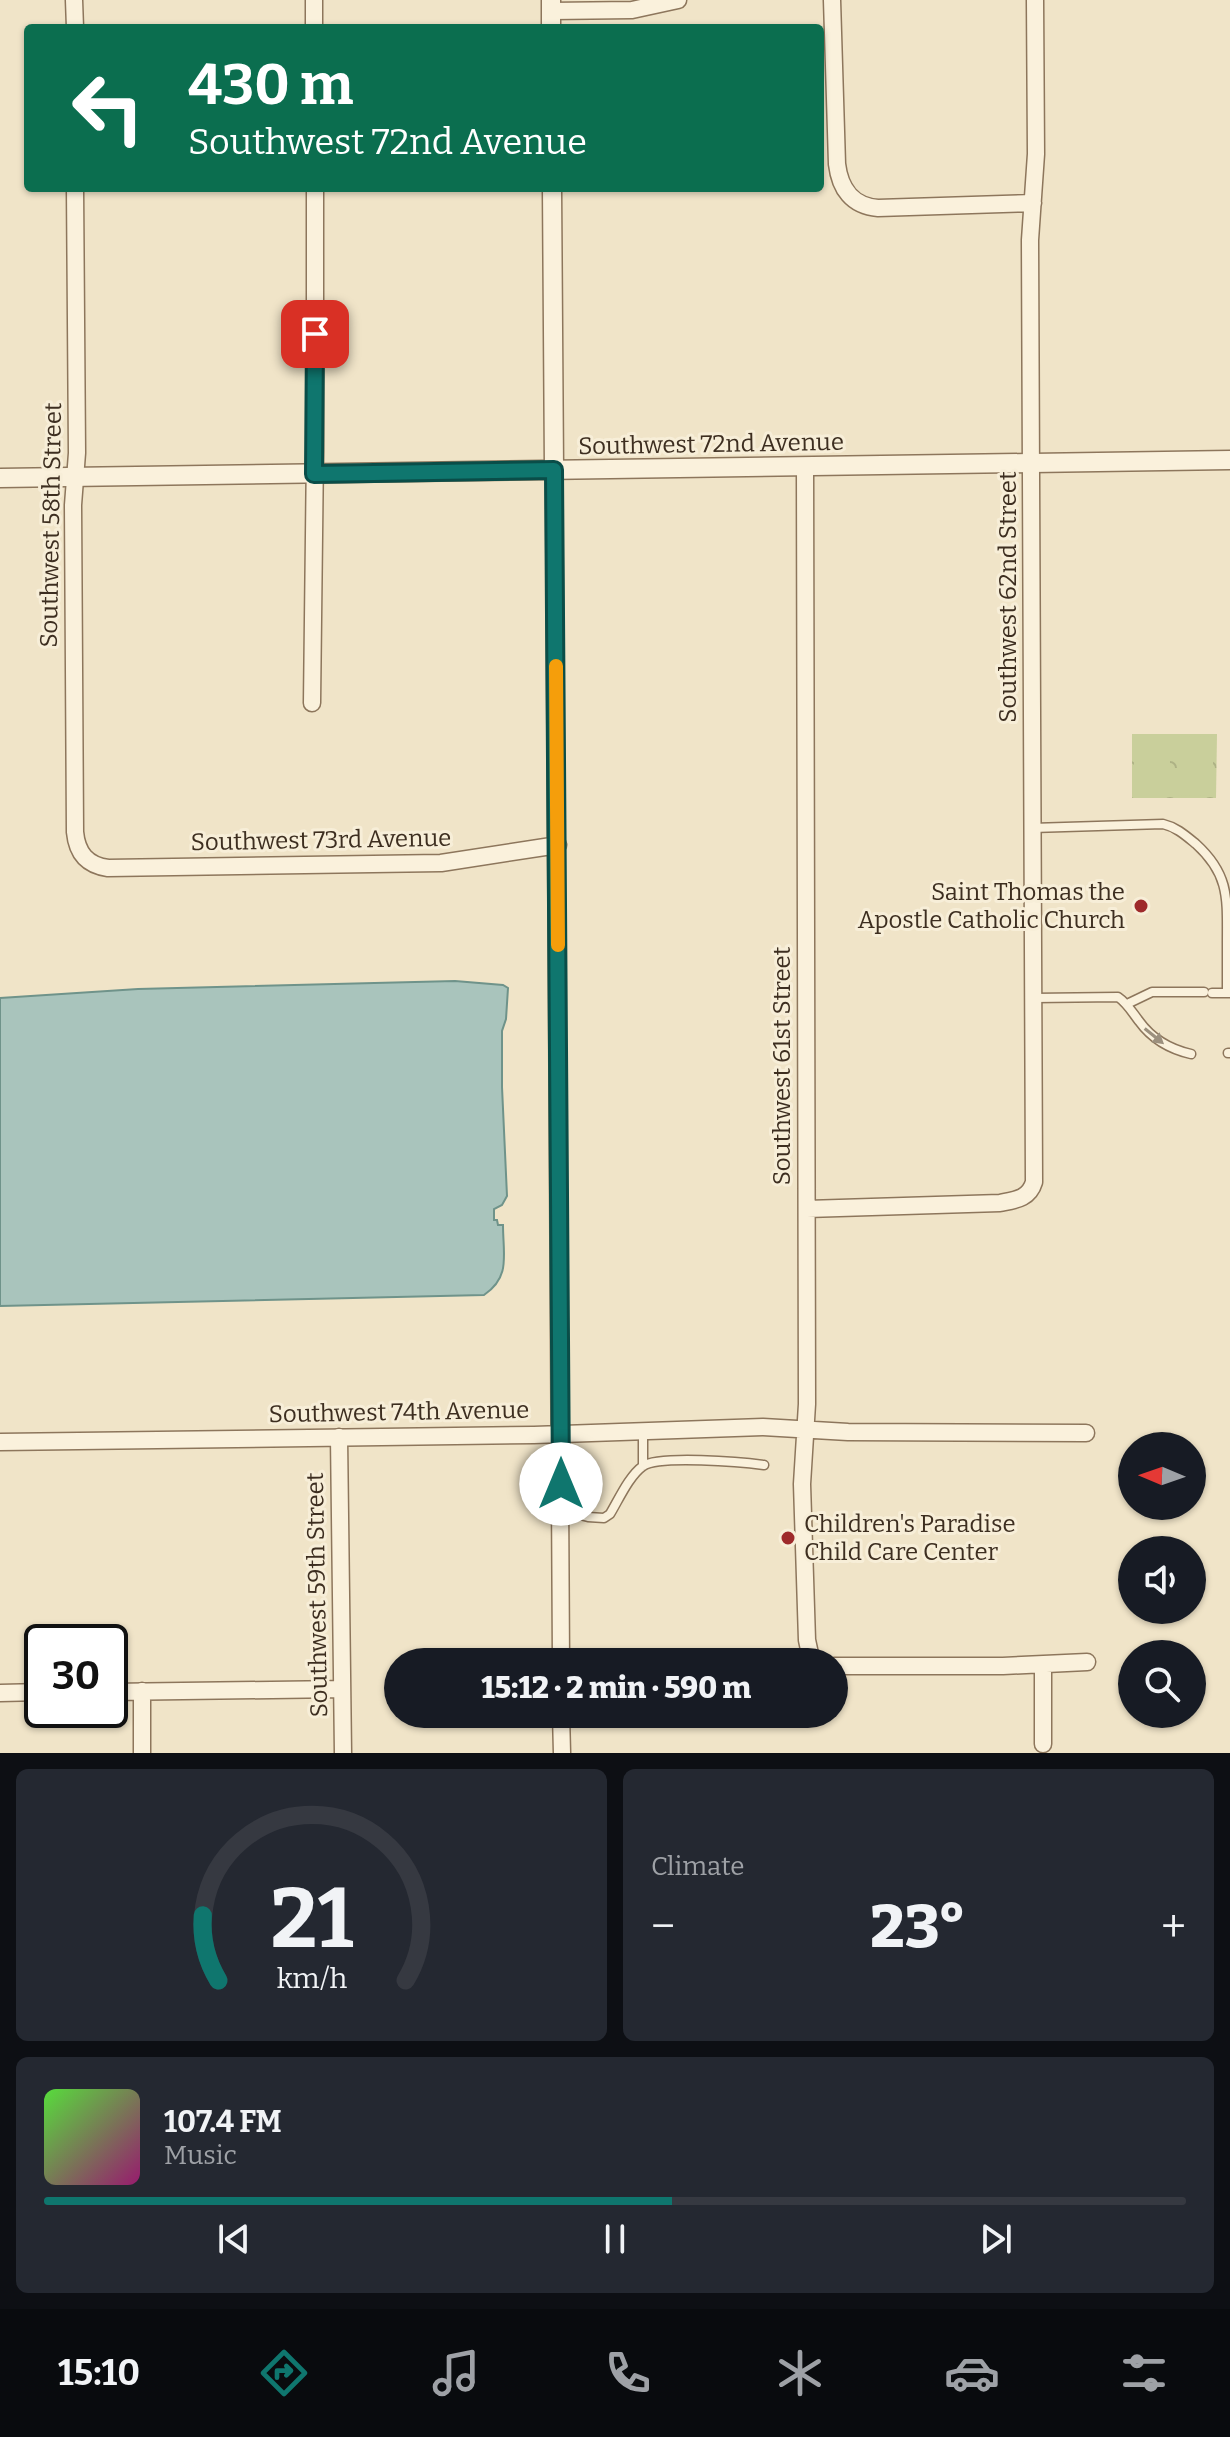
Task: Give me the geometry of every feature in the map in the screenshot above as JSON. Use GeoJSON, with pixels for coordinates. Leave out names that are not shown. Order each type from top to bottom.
{"type":"FeatureCollection","features":[{"type":"Feature","properties":{"kind":"street"},"geometry":{"type":"LineString","coordinates":[[74,0],[75,24]]}},
{"type":"Feature","properties":{"kind":"street"},"geometry":{"type":"LineString","coordinates":[[314,0],[314,24]]}},
{"type":"Feature","properties":{"kind":"street"},"geometry":{"type":"LineString","coordinates":[[551,13],[632,10],[678,0]]}},
{"type":"Feature","properties":{"kind":"street"},"geometry":{"type":"LineString","coordinates":[[832,0],[837,164],[841,184],[857,202],[878,208],[1033,203]]}},
{"type":"Feature","properties":{"kind":"street","name":"Southwest 62nd Street"},"geometry":{"type":"LineString","coordinates":[[807,1209],[985,1205],[1018,1199],[1030,1193],[1035,1168],[1030,240],[1036,154],[1035,0]]}},
{"type":"Feature","properties":{"kind":"street","name":"Southwest 58th Street"},"geometry":{"type":"LineString","coordinates":[[75,192],[75,832],[78,850],[86,859]]}},
{"type":"Feature","properties":{"kind":"street"},"geometry":{"type":"LineString","coordinates":[[312,703],[315,192]]}},
{"type":"Feature","properties":{"kind":"street"},"geometry":{"type":"LineString","coordinates":[[552,192],[561,1648]]}},
{"type":"Feature","properties":{"kind":"street","name":"Southwest 72nd Avenue"},"geometry":{"type":"LineString","coordinates":[[0,478],[1230,460]]}},
{"type":"Feature","properties":{"kind":"street","name":"Southwest 61st Street"},"geometry":{"type":"LineString","coordinates":[[805,466],[807,1404],[802,1484],[809,1648]]}},
{"type":"Feature","properties":{"kind":"street","name":"Southwest 73rd Avenue"},"geometry":{"type":"LineString","coordinates":[[86,859],[108,868],[441,863],[558,845]]}},
{"type":"Feature","properties":{"kind":"street","name":"Southwest 74th Avenue"},"geometry":{"type":"LineString","coordinates":[[0,1442],[763,1427],[864,1432],[1086,1433]]}},
{"type":"Feature","properties":{"kind":"street","name":"Southwest 59th Street"},"geometry":{"type":"LineString","coordinates":[[339,1437],[343,1753]]}},
{"type":"Feature","properties":{"kind":"street"},"geometry":{"type":"LineString","coordinates":[[848,1666],[1087,1662]]}},
{"type":"Feature","properties":{"kind":"street"},"geometry":{"type":"LineString","coordinates":[[1043,1665],[1043,1744]]}},
{"type":"Feature","properties":{"kind":"street"},"geometry":{"type":"LineString","coordinates":[[128,1691],[342,1689]]}},
{"type":"Feature","properties":{"kind":"street"},"geometry":{"type":"LineString","coordinates":[[142,1691],[142,1753]]}},
{"type":"Feature","properties":{"kind":"street"},"geometry":{"type":"LineString","coordinates":[[0,1693],[24,1692]]}},
{"type":"Feature","properties":{"kind":"street"},"geometry":{"type":"LineString","coordinates":[[561,1728],[562,1753]]}},
{"type":"Feature","properties":{"kind":"lane"},"geometry":{"type":"LineString","coordinates":[[1032,828],[1158,824],[1174,827],[1200,848],[1221,871],[1227,890],[1228,993],[1152,992],[1127,1004]]}},
{"type":"Feature","properties":{"kind":"lane"},"geometry":{"type":"LineString","coordinates":[[1033,998],[1118,997],[1153,1037],[1168,1047],[1191,1054]]}},
{"type":"Feature","properties":{"kind":"lane"},"geometry":{"type":"LineString","coordinates":[[561,1510],[597,1519],[610,1514],[643,1466],[643,1430]]}},
{"type":"Feature","properties":{"kind":"lane"},"geometry":{"type":"LineString","coordinates":[[643,1466],[668,1461],[764,1465]]}},
{"type":"Feature","properties":{"kind":"green space"},"geometry":{"type":"Polygon","coordinates":[[[1132,734],[1217,734],[1216,798],[1132,798],[1132,734]]]}},
{"type":"Feature","properties":{"kind":"green space"},"geometry":{"type":"Polygon","coordinates":[[[1177,736],[1213,737],[1213,796],[1177,795],[1177,736]]]}},
{"type":"Feature","properties":{"kind":"green space"},"geometry":{"type":"Polygon","coordinates":[[[1134,737],[1170,737],[1170,796],[1134,796],[1134,737]]]}},
{"type":"Feature","properties":{"kind":"water"},"geometry":{"type":"Polygon","coordinates":[[[455,981],[508,988],[502,1031],[507,1196],[502,1205],[494,1209],[494,1220],[498,1225],[503,1225],[504,1264],[498,1281],[484,1295],[0,1306],[0,998],[138,989],[455,981]]]}},
{"type":"Feature","properties":{"kind":"slow traffic"},"geometry":{"type":"LineString","coordinates":[[556,666],[558,945]]}},
{"type":"Feature","properties":{"kind":"place","name":"Saint Thomas the Apostle Catholic Church"},"geometry":{"type":"Point","coordinates":[1141,906]}},
{"type":"Feature","properties":{"kind":"place","name":"Children's Paradise Child Care Center"},"geometry":{"type":"Point","coordinates":[788,1538]}},
{"type":"Feature","properties":{"kind":"route"},"geometry":{"type":"LineString","coordinates":[[315,334],[314,474],[554,470],[561,1484]]}}]}
